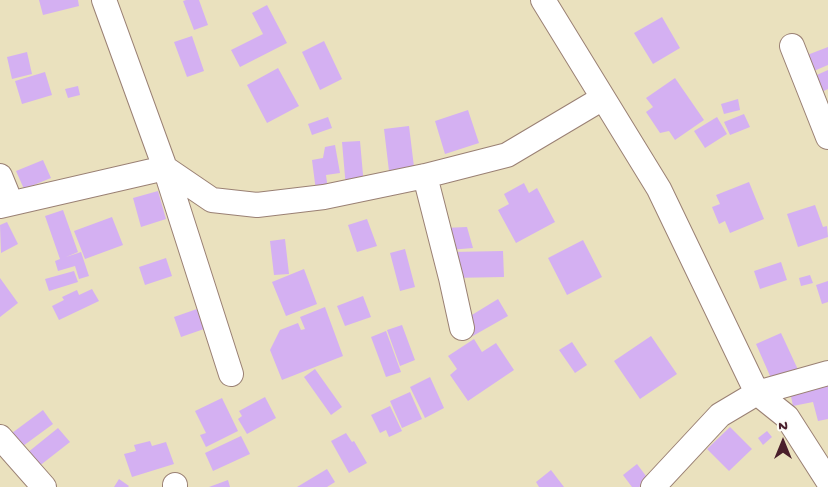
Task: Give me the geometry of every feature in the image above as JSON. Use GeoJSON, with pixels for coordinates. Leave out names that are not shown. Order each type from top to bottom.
{"type":"FeatureCollection","features":[{"type":"Feature","properties":{"kind":"street"},"geometry":{"type":"LineString","coordinates":[[104,0],[165,168],[231,374]]}},
{"type":"Feature","properties":{"kind":"street"},"geometry":{"type":"LineString","coordinates":[[542,0],[659,189],[756,393],[787,417],[828,481]]}},
{"type":"Feature","properties":{"kind":"street"},"geometry":{"type":"LineString","coordinates":[[792,46],[828,138]]}},
{"type":"Feature","properties":{"kind":"street"},"geometry":{"type":"LineString","coordinates":[[0,176],[6,204],[165,168],[212,200],[257,205],[324,197],[425,176],[507,155],[603,98]]}},
{"type":"Feature","properties":{"kind":"street"},"geometry":{"type":"LineString","coordinates":[[425,176],[452,278],[462,328]]}},
{"type":"Feature","properties":{"kind":"street"},"geometry":{"type":"LineString","coordinates":[[653,487],[720,415],[756,393],[828,373]]}},
{"type":"Feature","properties":{"kind":"street"},"geometry":{"type":"LineString","coordinates":[[0,437],[44,487]]}},
{"type":"Feature","properties":{"kind":"building"},"geometry":{"type":"Polygon","coordinates":[[[39,0],[78,0],[79,6],[43,15],[39,0]]]}},
{"type":"Feature","properties":{"kind":"building"},"geometry":{"type":"Polygon","coordinates":[[[199,0],[208,25],[194,30],[183,1],[199,0]]]}},
{"type":"Feature","properties":{"kind":"building"},"geometry":{"type":"Polygon","coordinates":[[[267,5],[287,43],[240,67],[231,50],[263,34],[252,13],[267,5]]]}},
{"type":"Feature","properties":{"kind":"building"},"geometry":{"type":"Polygon","coordinates":[[[662,17],[680,48],[653,64],[634,33],[662,17]]]}},
{"type":"Feature","properties":{"kind":"building"},"geometry":{"type":"Polygon","coordinates":[[[192,36],[204,71],[187,77],[174,42],[192,36]]]}},
{"type":"Feature","properties":{"kind":"building"},"geometry":{"type":"Polygon","coordinates":[[[324,41],[342,79],[320,90],[302,52],[324,41]]]}},
{"type":"Feature","properties":{"kind":"building"},"geometry":{"type":"Polygon","coordinates":[[[828,47],[828,65],[809,73],[802,57],[828,47]]]}},
{"type":"Feature","properties":{"kind":"building"},"geometry":{"type":"Polygon","coordinates":[[[27,52],[32,74],[12,79],[7,57],[27,52]]]}},
{"type":"Feature","properties":{"kind":"building"},"geometry":{"type":"Polygon","coordinates":[[[278,68],[299,106],[267,123],[247,85],[278,68]]]}},
{"type":"Feature","properties":{"kind":"building"},"geometry":{"type":"Polygon","coordinates":[[[828,70],[828,89],[817,94],[810,78],[828,70]]]}},
{"type":"Feature","properties":{"kind":"building"},"geometry":{"type":"Polygon","coordinates":[[[45,72],[52,95],[22,104],[15,81],[45,72]]]}},
{"type":"Feature","properties":{"kind":"building"},"geometry":{"type":"Polygon","coordinates":[[[675,78],[704,120],[675,140],[669,131],[660,133],[646,112],[653,107],[646,98],[675,78]]]}},
{"type":"Feature","properties":{"kind":"building"},"geometry":{"type":"Polygon","coordinates":[[[78,86],[80,95],[68,98],[65,89],[78,86]]]}},
{"type":"Feature","properties":{"kind":"building"},"geometry":{"type":"Polygon","coordinates":[[[738,99],[740,110],[724,114],[721,104],[738,99]]]}},
{"type":"Feature","properties":{"kind":"building"},"geometry":{"type":"Polygon","coordinates":[[[468,110],[479,143],[445,154],[435,121],[468,110]]]}},
{"type":"Feature","properties":{"kind":"building"},"geometry":{"type":"Polygon","coordinates":[[[744,114],[750,127],[730,135],[724,122],[744,114]]]}},
{"type":"Feature","properties":{"kind":"building"},"geometry":{"type":"Polygon","coordinates":[[[328,117],[332,128],[312,135],[308,124],[328,117]]]}},
{"type":"Feature","properties":{"kind":"building"},"geometry":{"type":"Polygon","coordinates":[[[717,117],[727,134],[705,148],[694,131],[717,117]]]}},
{"type":"Feature","properties":{"kind":"building"},"geometry":{"type":"Polygon","coordinates":[[[409,126],[414,167],[389,171],[384,129],[409,126]]]}},
{"type":"Feature","properties":{"kind":"building"},"geometry":{"type":"Polygon","coordinates":[[[360,141],[364,186],[346,188],[342,142],[360,141]]]}},
{"type":"Feature","properties":{"kind":"building"},"geometry":{"type":"Polygon","coordinates":[[[335,145],[340,173],[326,175],[328,190],[316,191],[312,160],[323,158],[325,147],[335,145]]]}},
{"type":"Feature","properties":{"kind":"building"},"geometry":{"type":"Polygon","coordinates":[[[43,160],[51,178],[24,189],[16,171],[43,160]]]}},
{"type":"Feature","properties":{"kind":"building"},"geometry":{"type":"Polygon","coordinates":[[[749,182],[764,219],[730,233],[725,221],[719,224],[712,207],[720,204],[716,195],[749,182]]]}},
{"type":"Feature","properties":{"kind":"building"},"geometry":{"type":"Polygon","coordinates":[[[524,183],[529,193],[537,188],[555,222],[516,243],[498,210],[509,204],[504,194],[524,183]]]}},
{"type":"Feature","properties":{"kind":"building"},"geometry":{"type":"Polygon","coordinates":[[[158,191],[166,219],[141,227],[133,198],[158,191]]]}},
{"type":"Feature","properties":{"kind":"building"},"geometry":{"type":"Polygon","coordinates":[[[815,205],[823,227],[827,226],[828,237],[798,247],[787,214],[815,205]]]}},
{"type":"Feature","properties":{"kind":"building"},"geometry":{"type":"Polygon","coordinates":[[[63,210],[78,252],[66,257],[81,252],[89,276],[79,279],[75,266],[58,271],[55,261],[60,259],[45,216],[63,210]]]}},
{"type":"Feature","properties":{"kind":"building"},"geometry":{"type":"Polygon","coordinates":[[[112,217],[123,245],[85,259],[74,231],[112,217]]]}},
{"type":"Feature","properties":{"kind":"building"},"geometry":{"type":"Polygon","coordinates":[[[367,219],[377,246],[357,252],[348,225],[367,219]]]}},
{"type":"Feature","properties":{"kind":"building"},"geometry":{"type":"Polygon","coordinates":[[[7,222],[18,244],[1,253],[0,225],[7,222]]]}},
{"type":"Feature","properties":{"kind":"building"},"geometry":{"type":"Polygon","coordinates":[[[467,227],[473,248],[449,250],[444,228],[467,227]]]}},
{"type":"Feature","properties":{"kind":"building"},"geometry":{"type":"Polygon","coordinates":[[[285,239],[289,274],[274,275],[270,241],[285,239]]]}},
{"type":"Feature","properties":{"kind":"building"},"geometry":{"type":"Polygon","coordinates":[[[583,240],[602,277],[567,295],[548,258],[583,240]]]}},
{"type":"Feature","properties":{"kind":"building"},"geometry":{"type":"Polygon","coordinates":[[[405,249],[415,287],[400,291],[390,253],[405,249]]]}},
{"type":"Feature","properties":{"kind":"building"},"geometry":{"type":"Polygon","coordinates":[[[503,251],[504,277],[451,278],[451,252],[503,251]]]}},
{"type":"Feature","properties":{"kind":"building"},"geometry":{"type":"Polygon","coordinates":[[[166,258],[172,276],[145,285],[139,267],[166,258]]]}},
{"type":"Feature","properties":{"kind":"building"},"geometry":{"type":"Polygon","coordinates":[[[781,262],[787,280],[760,289],[754,271],[781,262]]]}},
{"type":"Feature","properties":{"kind":"building"},"geometry":{"type":"Polygon","coordinates":[[[304,269],[317,304],[286,316],[272,282],[304,269]]]}},
{"type":"Feature","properties":{"kind":"building"},"geometry":{"type":"Polygon","coordinates":[[[74,271],[78,282],[49,291],[45,279],[74,271]]]}},
{"type":"Feature","properties":{"kind":"building"},"geometry":{"type":"Polygon","coordinates":[[[810,275],[813,283],[801,286],[799,278],[810,275]]]}},
{"type":"Feature","properties":{"kind":"building"},"geometry":{"type":"Polygon","coordinates":[[[0,278],[18,303],[0,317],[0,278]]]}},
{"type":"Feature","properties":{"kind":"building"},"geometry":{"type":"Polygon","coordinates":[[[828,281],[828,302],[822,304],[816,285],[828,281]]]}},
{"type":"Feature","properties":{"kind":"building"},"geometry":{"type":"Polygon","coordinates":[[[92,289],[99,301],[59,320],[52,306],[64,300],[62,297],[77,290],[79,295],[92,289]]]}},
{"type":"Feature","properties":{"kind":"building"},"geometry":{"type":"Polygon","coordinates":[[[363,296],[371,317],[345,326],[337,306],[363,296]]]}},
{"type":"Feature","properties":{"kind":"building"},"geometry":{"type":"Polygon","coordinates":[[[498,299],[508,316],[471,337],[462,321],[498,299]]]}},
{"type":"Feature","properties":{"kind":"building"},"geometry":{"type":"Polygon","coordinates":[[[325,307],[343,356],[282,380],[270,350],[280,330],[298,323],[301,330],[305,329],[300,317],[325,307]]]}},
{"type":"Feature","properties":{"kind":"building"},"geometry":{"type":"Polygon","coordinates":[[[197,309],[204,329],[181,337],[174,317],[197,309]]]}},
{"type":"Feature","properties":{"kind":"building"},"geometry":{"type":"Polygon","coordinates":[[[402,325],[415,360],[400,366],[387,330],[402,325]]]}},
{"type":"Feature","properties":{"kind":"building"},"geometry":{"type":"Polygon","coordinates":[[[386,331],[401,372],[386,377],[371,337],[386,331]]]}},
{"type":"Feature","properties":{"kind":"building"},"geometry":{"type":"Polygon","coordinates":[[[781,333],[800,374],[774,385],[756,344],[781,333]]]}},
{"type":"Feature","properties":{"kind":"building"},"geometry":{"type":"Polygon","coordinates":[[[651,336],[677,374],[640,399],[614,361],[651,336]]]}},
{"type":"Feature","properties":{"kind":"building"},"geometry":{"type":"Polygon","coordinates":[[[474,339],[482,352],[496,343],[514,370],[468,401],[450,375],[457,369],[448,356],[474,339]]]}},
{"type":"Feature","properties":{"kind":"building"},"geometry":{"type":"Polygon","coordinates":[[[572,342],[587,365],[575,373],[559,350],[572,342]]]}},
{"type":"Feature","properties":{"kind":"building"},"geometry":{"type":"Polygon","coordinates":[[[315,369],[342,407],[331,415],[304,377],[315,369]]]}},
{"type":"Feature","properties":{"kind":"building"},"geometry":{"type":"Polygon","coordinates":[[[430,377],[444,408],[425,418],[410,387],[430,377]]]}},
{"type":"Feature","properties":{"kind":"building"},"geometry":{"type":"Polygon","coordinates":[[[828,378],[828,419],[818,421],[813,402],[793,406],[789,387],[828,378]]]}},
{"type":"Feature","properties":{"kind":"building"},"geometry":{"type":"Polygon","coordinates":[[[410,392],[422,419],[402,428],[390,401],[410,392]]]}},
{"type":"Feature","properties":{"kind":"building"},"geometry":{"type":"Polygon","coordinates":[[[265,397],[276,418],[247,434],[238,419],[242,416],[239,411],[265,397]]]}},
{"type":"Feature","properties":{"kind":"building"},"geometry":{"type":"Polygon","coordinates":[[[222,398],[238,431],[206,447],[200,435],[206,433],[195,411],[222,398]]]}},
{"type":"Feature","properties":{"kind":"building"},"geometry":{"type":"Polygon","coordinates":[[[390,406],[402,431],[389,437],[386,430],[380,433],[371,415],[390,406]]]}},
{"type":"Feature","properties":{"kind":"building"},"geometry":{"type":"Polygon","coordinates":[[[43,410],[53,424],[23,446],[12,433],[43,410]]]}},
{"type":"Feature","properties":{"kind":"building"},"geometry":{"type":"Polygon","coordinates":[[[730,427],[752,449],[729,471],[707,449],[730,427]]]}},
{"type":"Feature","properties":{"kind":"building"},"geometry":{"type":"Polygon","coordinates":[[[58,428],[70,442],[38,467],[27,453],[58,428]]]}},
{"type":"Feature","properties":{"kind":"building"},"geometry":{"type":"Polygon","coordinates":[[[767,431],[772,437],[763,445],[758,438],[767,431]]]}},
{"type":"Feature","properties":{"kind":"building"},"geometry":{"type":"Polygon","coordinates":[[[346,433],[352,442],[354,441],[367,463],[349,473],[331,441],[346,433]]]}},
{"type":"Feature","properties":{"kind":"building"},"geometry":{"type":"Polygon","coordinates":[[[241,436],[250,454],[213,471],[205,453],[241,436]]]}},
{"type":"Feature","properties":{"kind":"building"},"geometry":{"type":"Polygon","coordinates":[[[150,441],[152,446],[166,442],[174,464],[132,477],[124,454],[136,451],[134,445],[150,441]]]}},
{"type":"Feature","properties":{"kind":"building"},"geometry":{"type":"Polygon","coordinates":[[[637,464],[649,480],[639,487],[632,487],[623,475],[637,464]]]}},
{"type":"Feature","properties":{"kind":"building"},"geometry":{"type":"Polygon","coordinates":[[[327,469],[335,482],[327,487],[297,487],[327,469]]]}},
{"type":"Feature","properties":{"kind":"building"},"geometry":{"type":"Polygon","coordinates":[[[551,470],[564,487],[539,487],[536,482],[551,470]]]}},
{"type":"Feature","properties":{"kind":"building"},"geometry":{"type":"Polygon","coordinates":[[[119,479],[129,486],[114,487],[119,479]]]}},
{"type":"Feature","properties":{"kind":"building"},"geometry":{"type":"Polygon","coordinates":[[[228,480],[230,487],[209,487],[228,480]]]}}]}
